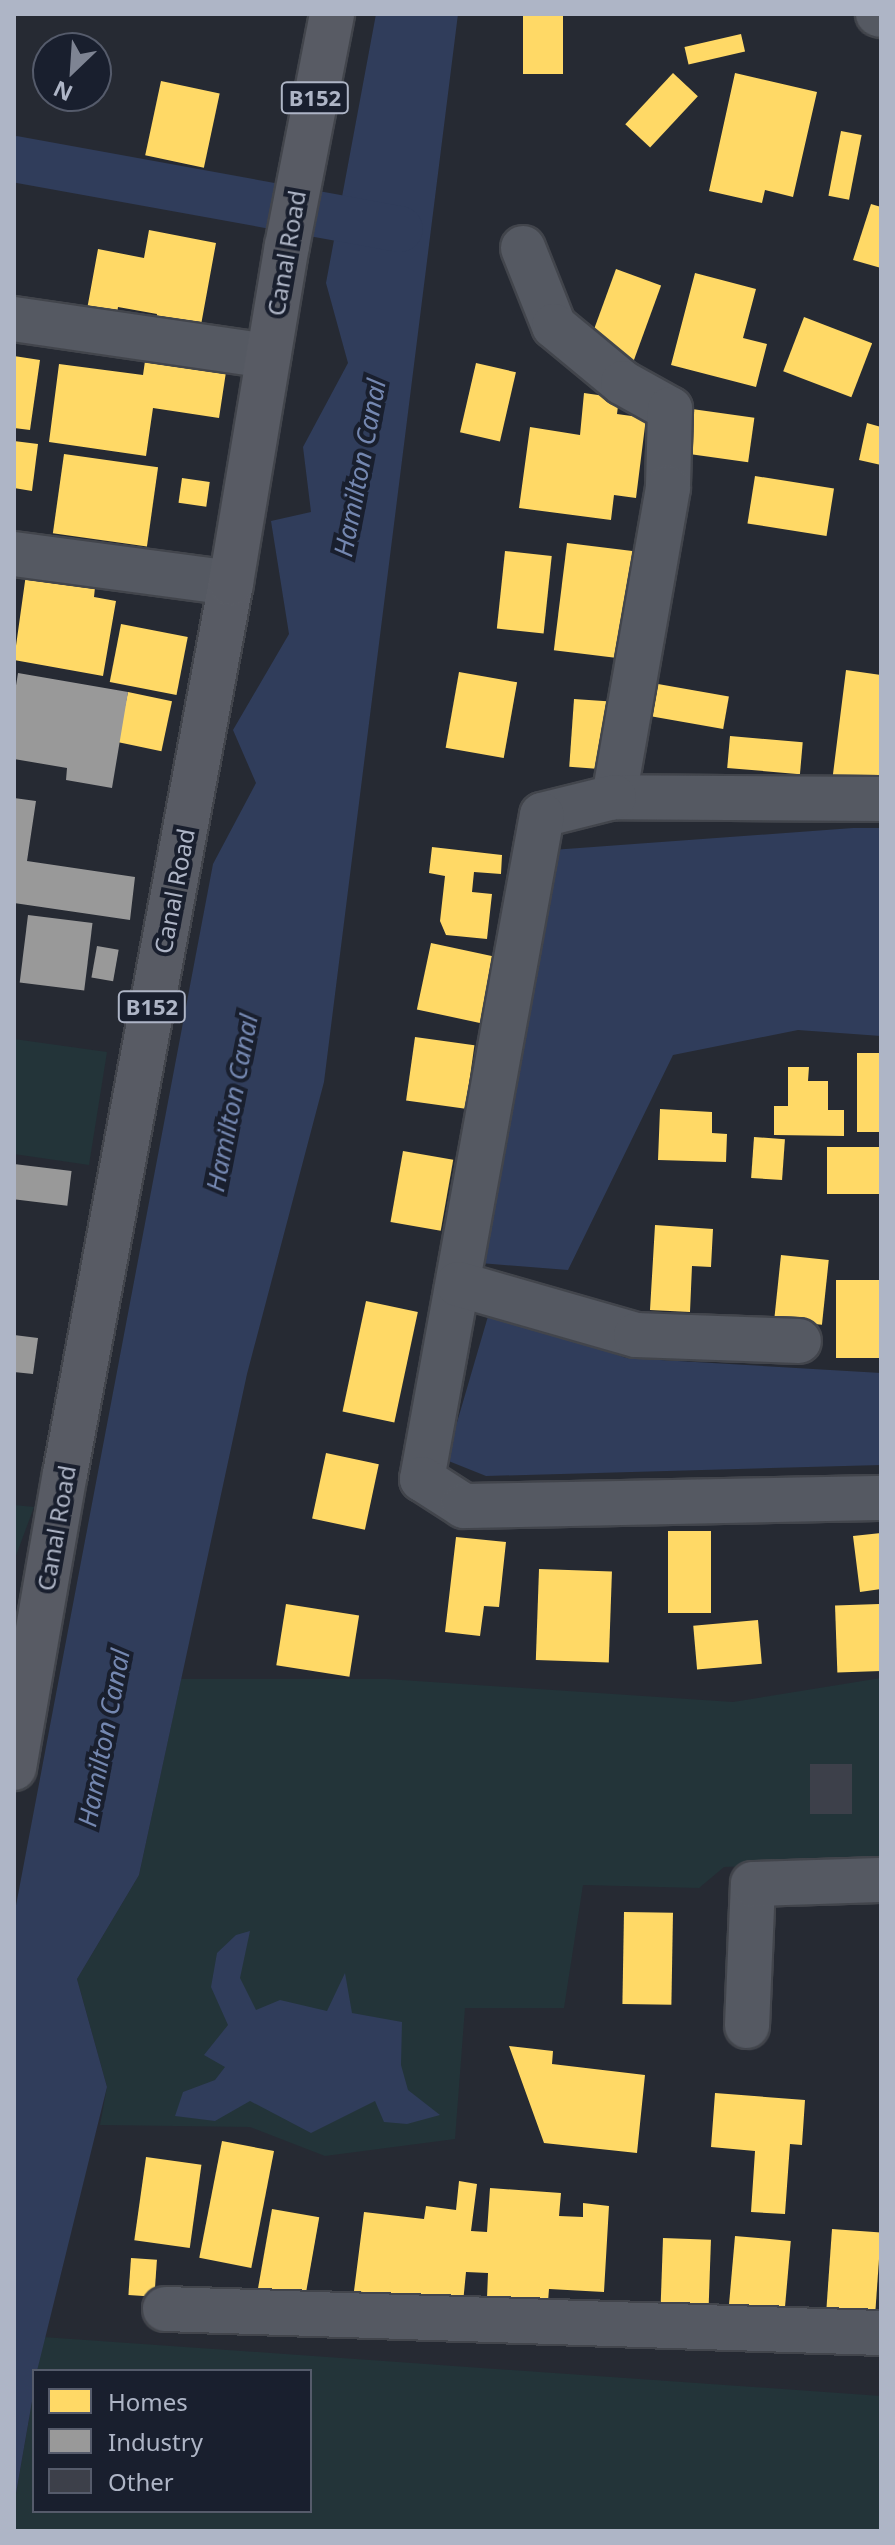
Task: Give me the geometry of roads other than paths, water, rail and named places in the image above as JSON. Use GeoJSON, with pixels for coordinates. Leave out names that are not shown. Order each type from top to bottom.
{"type":"FeatureCollection","features":[{"type":"Feature","properties":{"kind":"main road","name":"Canal Road"},"geometry":{"type":"LineString","coordinates":[[14,1768],[231,583],[287,246],[332,14]]}},
{"type":"Feature","properties":{"kind":"street"},"geometry":{"type":"LineString","coordinates":[[523,248],[554,326],[623,383],[670,409],[668,488],[614,797]]}},
{"type":"Feature","properties":{"kind":"street"},"geometry":{"type":"LineString","coordinates":[[14,319],[268,356]]}},
{"type":"Feature","properties":{"kind":"street"},"geometry":{"type":"LineString","coordinates":[[14,554],[231,583]]}},
{"type":"Feature","properties":{"kind":"street"},"geometry":{"type":"LineString","coordinates":[[881,799],[614,797],[542,815],[422,1479],[464,1506],[881,1498]]}},
{"type":"Feature","properties":{"kind":"street"},"geometry":{"type":"LineString","coordinates":[[458,1284],[636,1335],[799,1341]]}},
{"type":"Feature","properties":{"kind":"street"},"geometry":{"type":"LineString","coordinates":[[747,2026],[753,1884],[881,1880]]}},
{"type":"Feature","properties":{"kind":"street"},"geometry":{"type":"LineString","coordinates":[[165,2309],[881,2333]]}},
{"type":"Feature","properties":{"kind":"water","name":"Hamilton Canal"},"geometry":{"type":"Polygon","coordinates":[[[376,14],[458,14],[324,1082],[247,1374],[139,1875],[77,1979],[107,2087],[37,2369],[32,2369],[32,2402],[14,2505],[14,1916],[213,864],[256,783],[233,730],[289,634],[271,521],[311,512],[303,447],[348,363],[326,283],[376,14]]]}},
{"type":"Feature","properties":{"kind":"water"},"geometry":{"type":"Polygon","coordinates":[[[881,828],[881,1036],[798,1030],[673,1055],[568,1270],[480,1263],[552,850],[881,828]]]}},
{"type":"Feature","properties":{"kind":"water"},"geometry":{"type":"Polygon","coordinates":[[[491,1306],[626,1358],[881,1373],[881,1465],[486,1476],[446,1460],[491,1306]]]}},
{"type":"Feature","properties":{"kind":"water"},"geometry":{"type":"Polygon","coordinates":[[[250,1931],[240,1978],[256,2010],[280,2000],[327,2011],[345,1973],[352,2013],[402,2022],[401,2065],[408,2090],[440,2115],[407,2124],[384,2122],[375,2101],[311,2133],[250,2101],[215,2121],[175,2116],[183,2092],[215,2080],[225,2067],[204,2055],[228,2025],[211,1987],[217,1953],[236,1935],[250,1931]]]}},
{"type":"Feature","properties":{"kind":"waterway"},"geometry":{"type":"LineString","coordinates":[[14,159],[400,229]]}}]}
